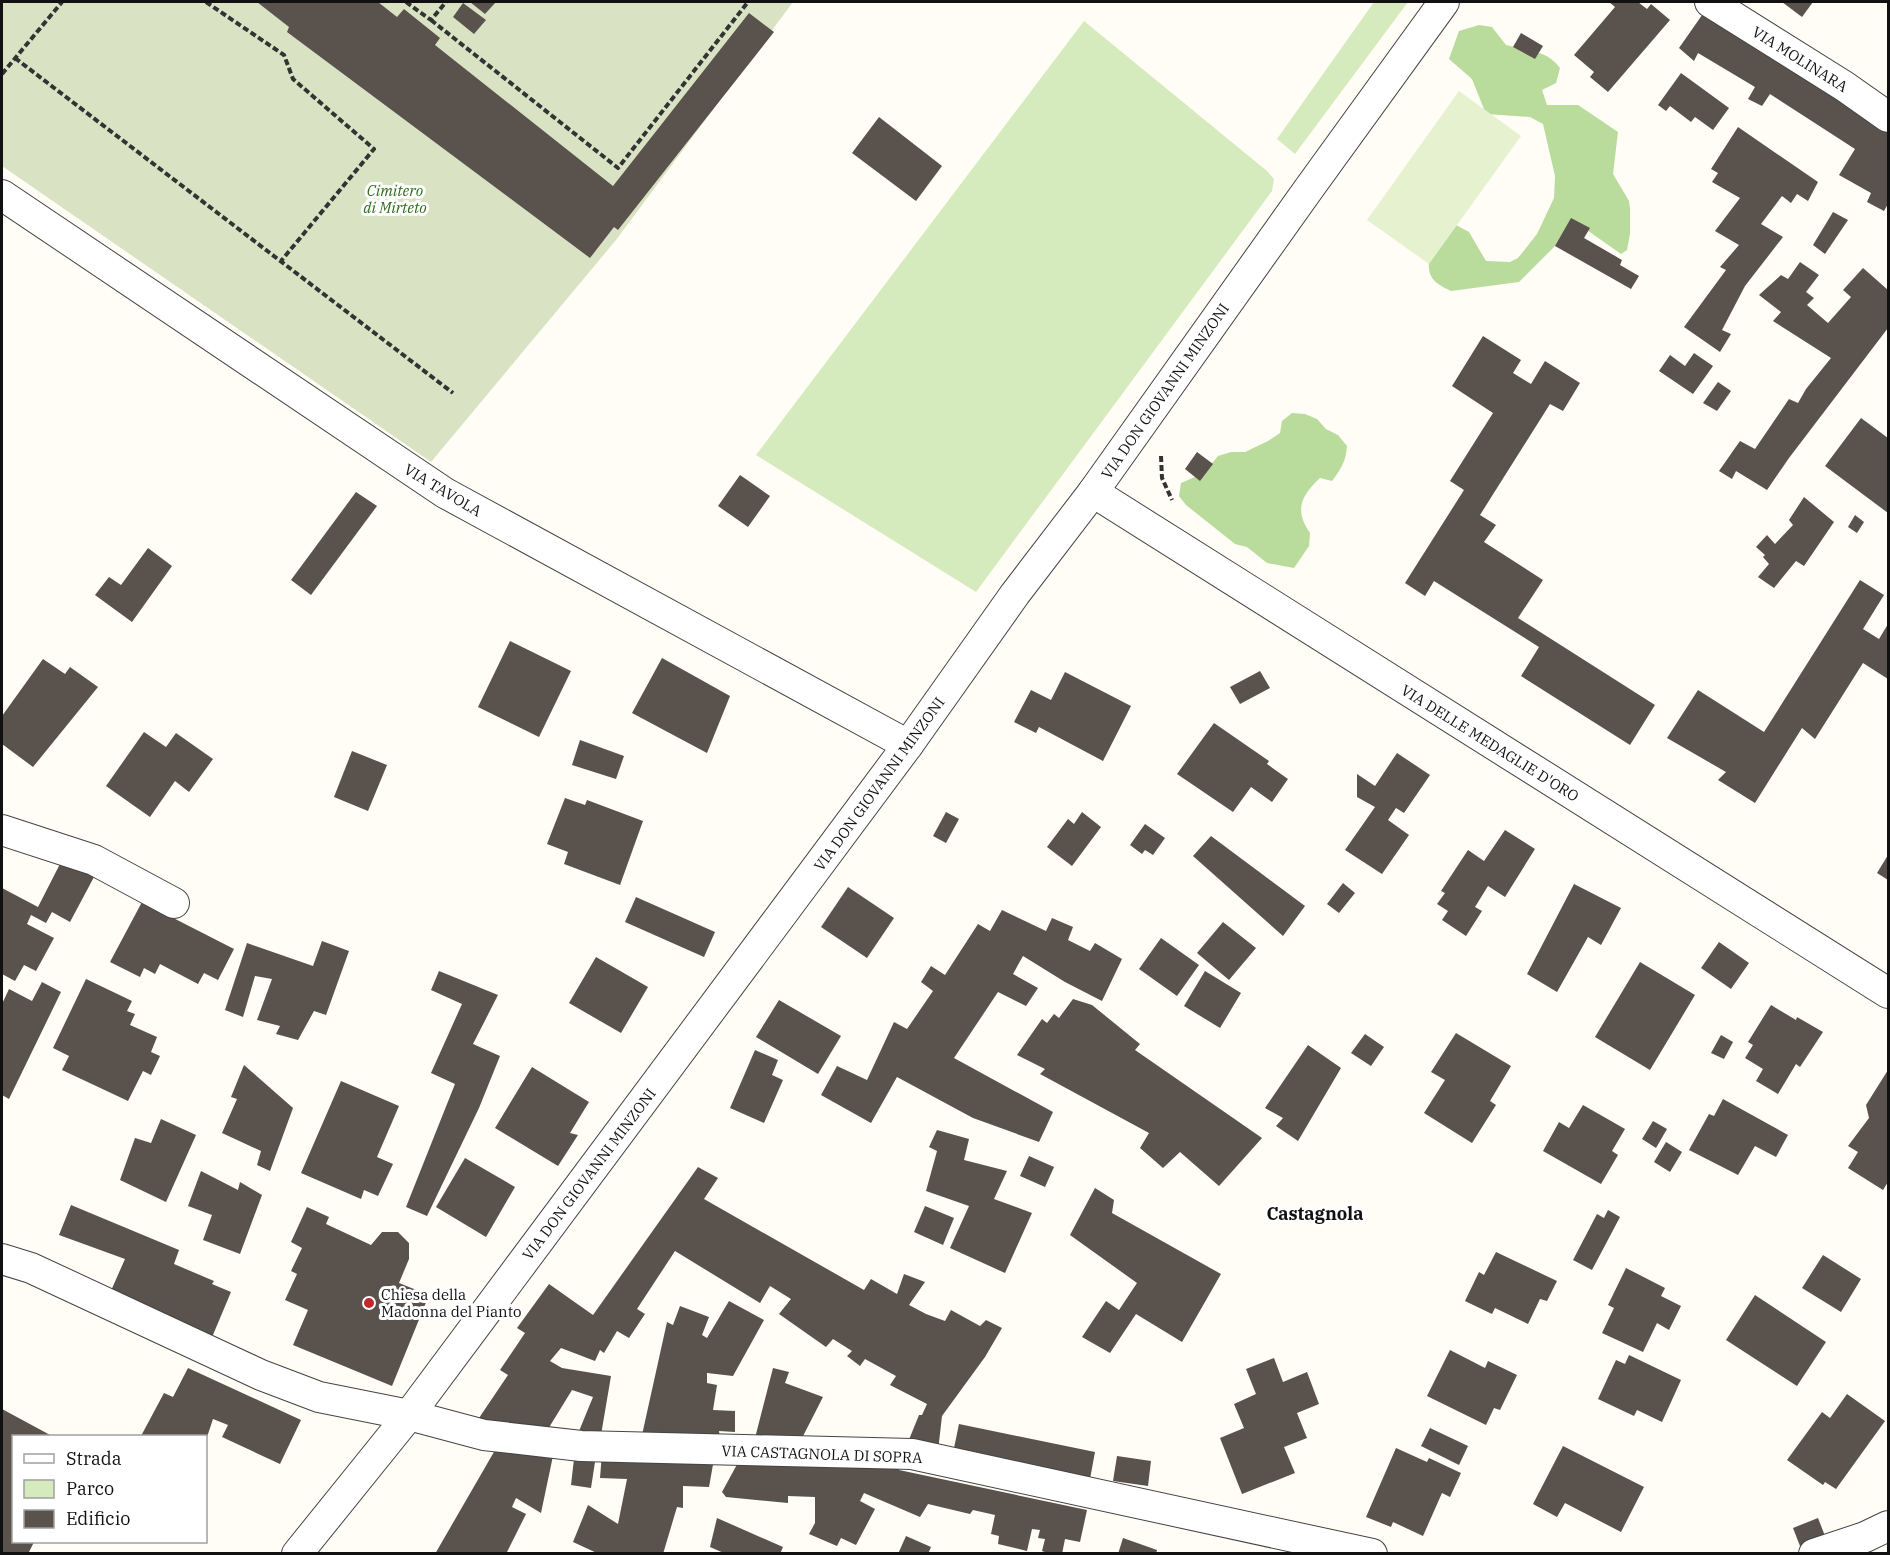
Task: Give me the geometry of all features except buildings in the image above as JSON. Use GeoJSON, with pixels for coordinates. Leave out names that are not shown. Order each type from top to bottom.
{"type":"FeatureCollection","features":[{"type":"Feature","properties":{"kind":"street","name":"VIA DON GIOVANNI MINZONI"},"geometry":{"type":"LineString","coordinates":[[297,1554],[409,1415],[909,745],[1015,594],[1093,492],[1444,2]]}},
{"type":"Feature","properties":{"kind":"street","name":"VIA MOLINARA"},"geometry":{"type":"LineString","coordinates":[[1710,2],[1844,86],[1888,117]]}},
{"type":"Feature","properties":{"kind":"street","name":"VIA TAVOLA"},"geometry":{"type":"LineString","coordinates":[[2,195],[445,493],[909,745]]}},
{"type":"Feature","properties":{"kind":"street","name":"VIA DELLE MEDAGLIE D'ORO"},"geometry":{"type":"LineString","coordinates":[[1093,492],[1888,993]]}},
{"type":"Feature","properties":{"kind":"street"},"geometry":{"type":"LineString","coordinates":[[2,830],[94,860],[174,903]]}},
{"type":"Feature","properties":{"kind":"street","name":"VIA CASTAGNOLA DI SOPRA"},"geometry":{"type":"LineString","coordinates":[[2,1258],[32,1268],[261,1376],[318,1397],[409,1415],[484,1435],[581,1446],[912,1454],[1372,1554]]}},
{"type":"Feature","properties":{"kind":"street"},"geometry":{"type":"LineString","coordinates":[[1815,1554],[1865,1538],[1888,1526]]}},
{"type":"Feature","properties":{"kind":"path"},"geometry":{"type":"LineString","coordinates":[[2,74],[62,2]]}},
{"type":"Feature","properties":{"kind":"path"},"geometry":{"type":"LineString","coordinates":[[206,2],[284,55],[293,79],[374,149],[281,261]]}},
{"type":"Feature","properties":{"kind":"path"},"geometry":{"type":"LineString","coordinates":[[406,2],[618,168],[748,2]]}},
{"type":"Feature","properties":{"kind":"path"},"geometry":{"type":"LineString","coordinates":[[431,20],[446,2]]}},
{"type":"Feature","properties":{"kind":"path"},"geometry":{"type":"LineString","coordinates":[[15,58],[453,393]]}},
{"type":"Feature","properties":{"kind":"path"},"geometry":{"type":"LineString","coordinates":[[1164,447],[1161,457],[1162,478],[1170,496],[1177,504]]}},
{"type":"Feature","properties":{"kind":"green space","name":"Cimitero di Mirteto"},"geometry":{"type":"Polygon","coordinates":[[[2,2],[793,2],[616,240],[431,462],[2,166],[2,2]]]}},
{"type":"Feature","properties":{"kind":"green space"},"geometry":{"type":"Polygon","coordinates":[[[1374,2],[1408,2],[1295,154],[1277,139],[1374,2]]]}},
{"type":"Feature","properties":{"kind":"green space"},"geometry":{"type":"Polygon","coordinates":[[[1084,21],[1267,171],[1274,179],[1272,191],[976,592],[756,455],[1084,21]]]}},
{"type":"Feature","properties":{"kind":"green space"},"geometry":{"type":"Polygon","coordinates":[[[1479,25],[1492,27],[1506,45],[1542,54],[1560,68],[1556,83],[1542,90],[1547,105],[1578,105],[1618,132],[1613,174],[1629,201],[1630,209],[1630,234],[1627,250],[1621,254],[1584,228],[1569,227],[1555,246],[1519,282],[1451,291],[1437,283],[1430,274],[1429,247],[1454,224],[1469,232],[1486,261],[1510,262],[1518,258],[1537,234],[1554,198],[1555,176],[1543,124],[1530,117],[1486,114],[1472,79],[1449,59],[1459,31],[1479,25]]]}},
{"type":"Feature","properties":{"kind":"green space"},"geometry":{"type":"Polygon","coordinates":[[[1459,91],[1521,136],[1429,264],[1367,220],[1459,91]]]}},
{"type":"Feature","properties":{"kind":"green space"},"geometry":{"type":"Polygon","coordinates":[[[1292,413],[1305,414],[1317,419],[1326,429],[1338,435],[1347,446],[1346,456],[1332,481],[1320,478],[1304,497],[1301,510],[1310,533],[1309,546],[1294,568],[1267,563],[1247,547],[1235,544],[1186,505],[1179,496],[1181,483],[1204,473],[1218,456],[1231,452],[1245,452],[1268,441],[1280,433],[1282,421],[1292,413]]]}},
{"type":"Feature","properties":{"kind":"place","name":"Chiesa della Madonna del Pianto"},"geometry":{"type":"Point","coordinates":[369,1303]}},
{"type":"Feature","properties":{"kind":"district","name":"Castagnola"},"geometry":{"type":"Point","coordinates":[1315,1213]}}]}
